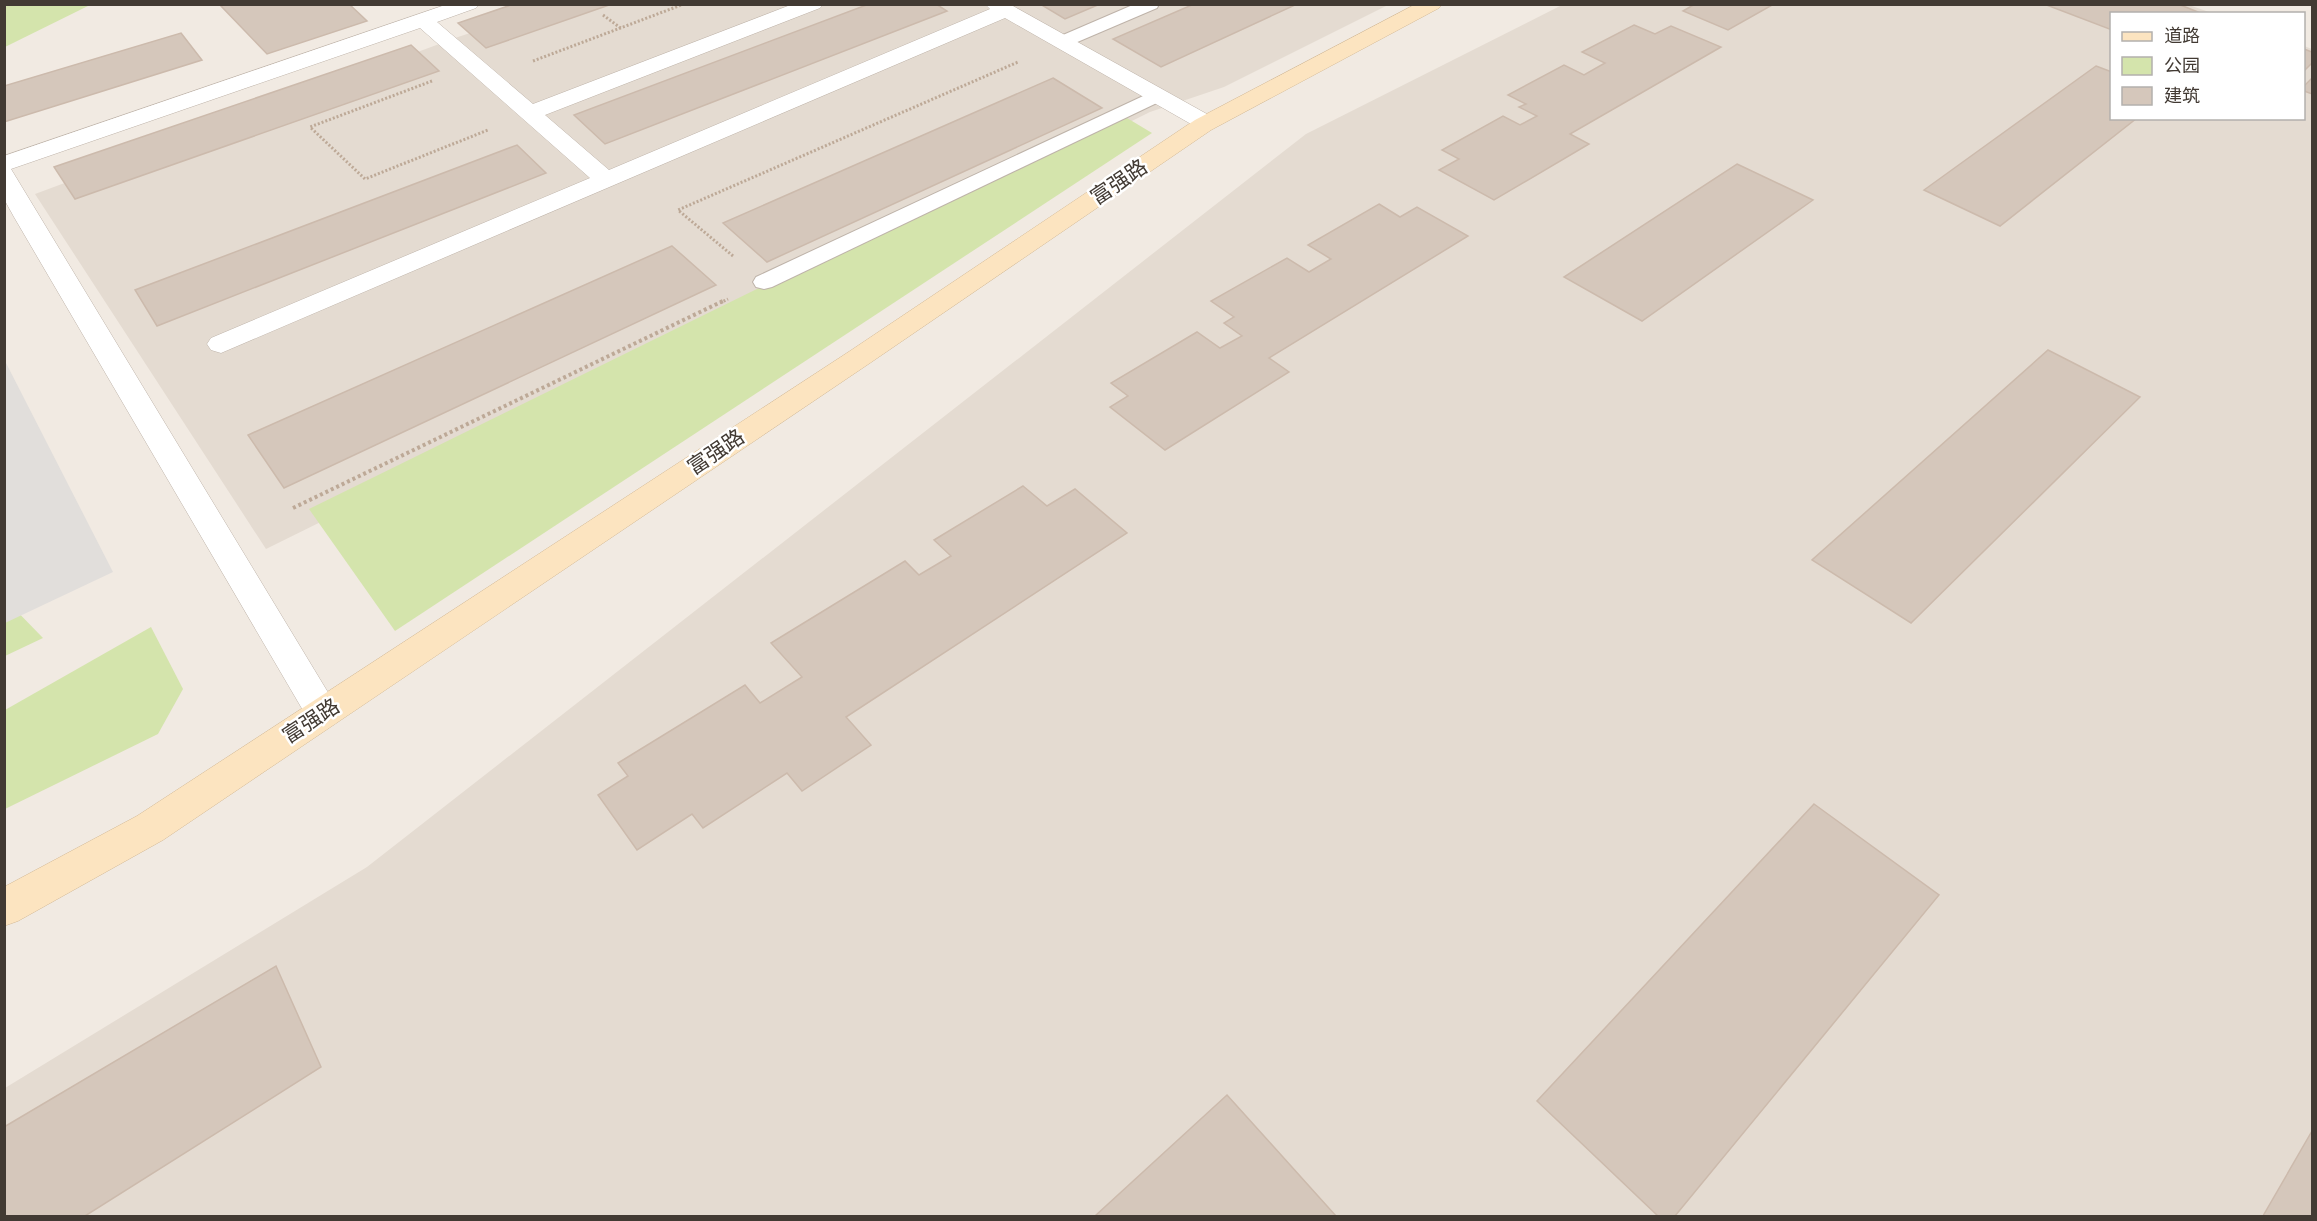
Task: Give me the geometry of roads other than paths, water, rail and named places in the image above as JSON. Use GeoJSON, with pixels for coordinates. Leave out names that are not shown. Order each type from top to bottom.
{"type":"FeatureCollection","features":[{"type":"Feature","properties":{"kind":"street"},"geometry":{"type":"LineString","coordinates":[[4,164],[469,4]]}},
{"type":"Feature","properties":{"kind":"street"},"geometry":{"type":"LineString","coordinates":[[530,113],[813,4]]}},
{"type":"Feature","properties":{"kind":"street","name":"富强路"},"geometry":{"type":"LineString","coordinates":[[4,908],[150,828],[1206,123],[1432,4]]}},
{"type":"Feature","properties":{"kind":"street"},"geometry":{"type":"LineString","coordinates":[[221,344],[1000,7],[1206,123]]}},
{"type":"Feature","properties":{"kind":"street"},"geometry":{"type":"LineString","coordinates":[[423,20],[605,179]]}},
{"type":"Feature","properties":{"kind":"street"},"geometry":{"type":"LineString","coordinates":[[4,176],[32,227],[323,714]]}},
{"type":"Feature","properties":{"kind":"lane"},"geometry":{"type":"LineString","coordinates":[[1062,42],[1151,4]]}},
{"type":"Feature","properties":{"kind":"lane"},"geometry":{"type":"LineString","coordinates":[[764,282],[1156,96]]}}]}
